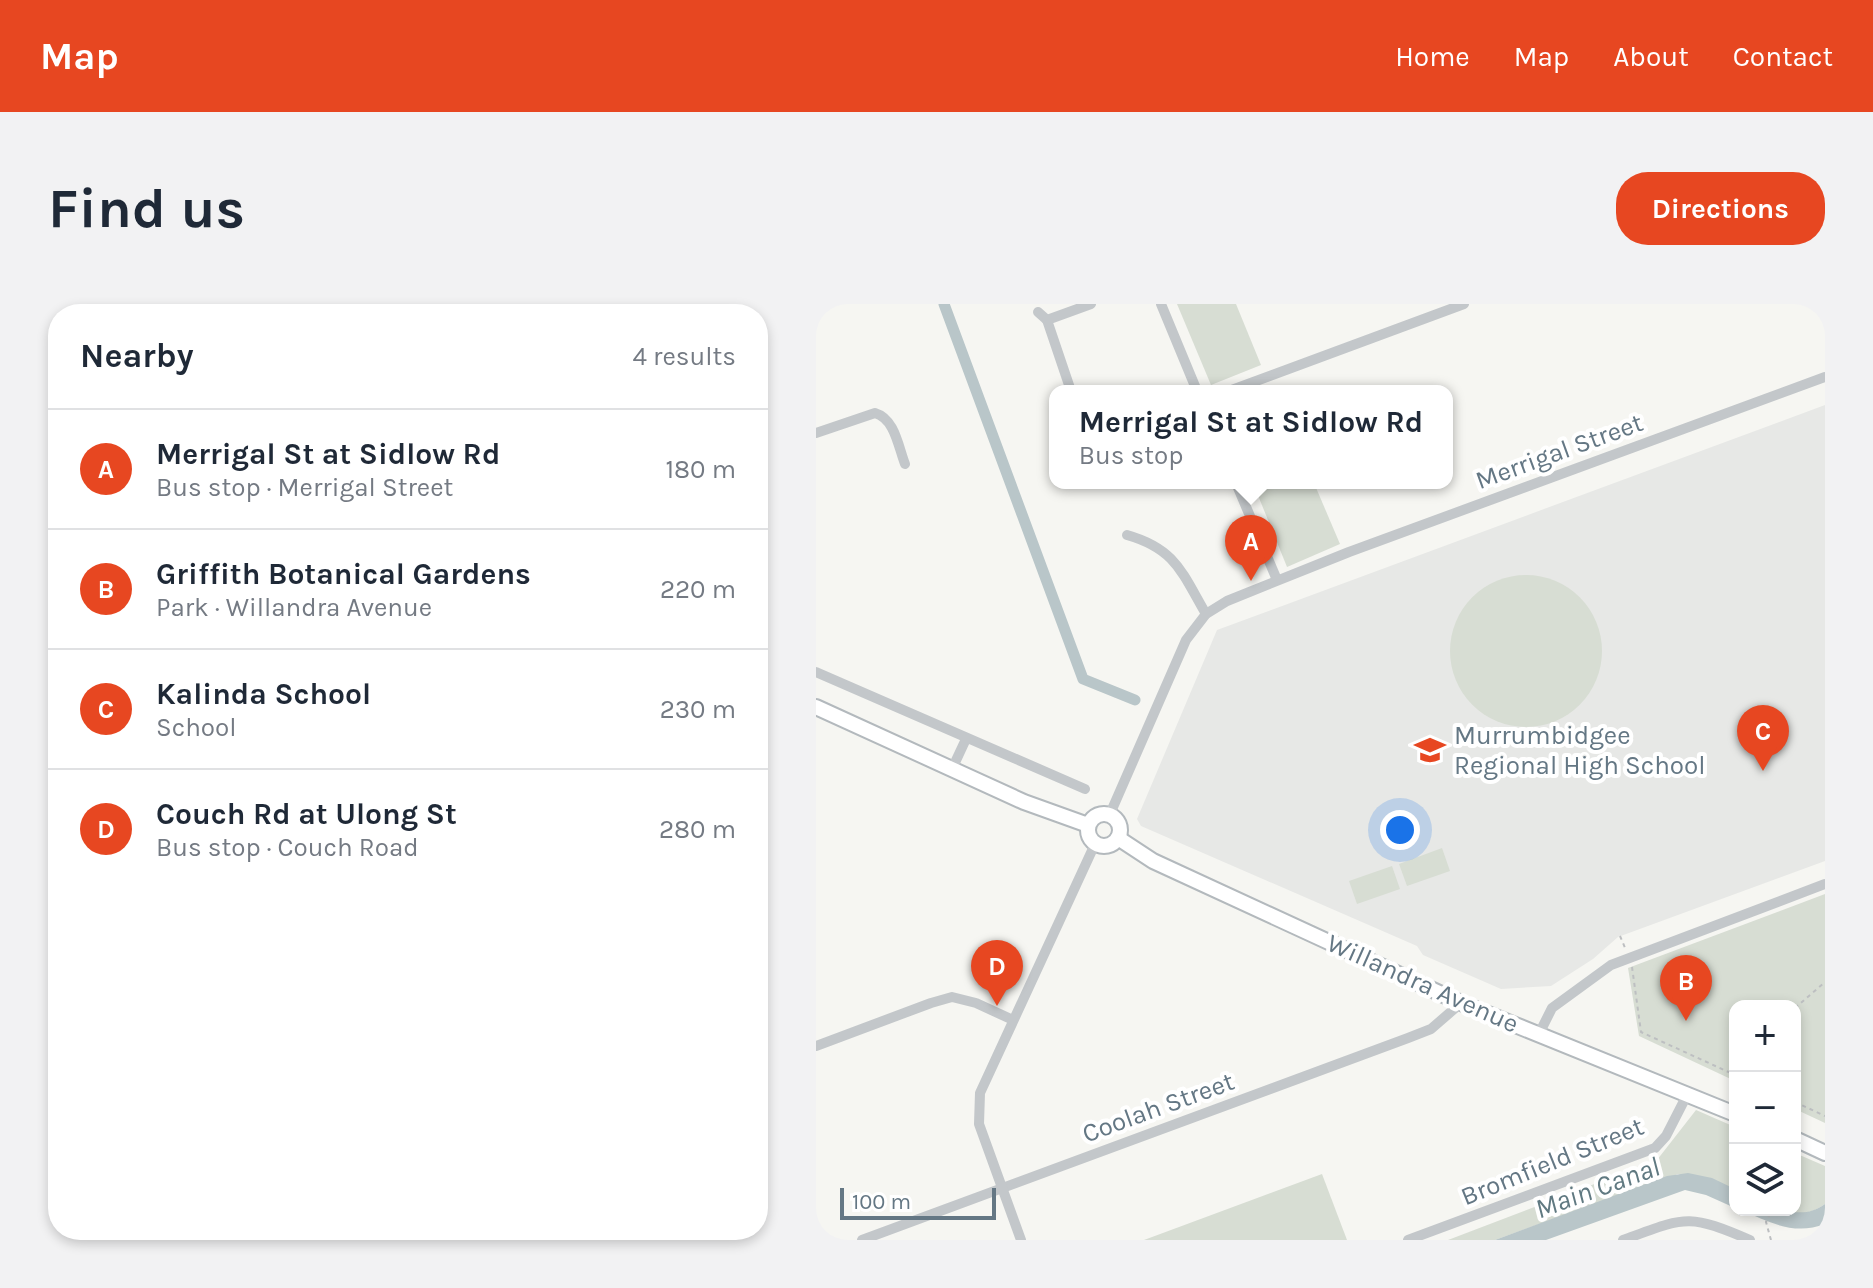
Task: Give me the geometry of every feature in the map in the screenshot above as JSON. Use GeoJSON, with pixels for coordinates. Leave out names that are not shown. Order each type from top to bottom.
{"type":"FeatureCollection","features":[{"type":"Feature","properties":{"kind":"street"},"geometry":{"type":"LineString","coordinates":[[1047,320],[1091,304]]}},
{"type":"Feature","properties":{"kind":"street"},"geometry":{"type":"LineString","coordinates":[[1161,304],[1195,385]]}},
{"type":"Feature","properties":{"kind":"street"},"geometry":{"type":"LineString","coordinates":[[1245,385],[1464,304]]}},
{"type":"Feature","properties":{"kind":"street"},"geometry":{"type":"LineString","coordinates":[[1038,312],[1047,320],[1069,385]]}},
{"type":"Feature","properties":{"kind":"street","name":"Merrigal Street"},"geometry":{"type":"LineString","coordinates":[[1110,814],[1186,640],[1206,614],[1227,601],[1349,552],[1825,377]]}},
{"type":"Feature","properties":{"kind":"street"},"geometry":{"type":"LineString","coordinates":[[816,433],[875,413],[882,415],[892,425],[905,464]]}},
{"type":"Feature","properties":{"kind":"street"},"geometry":{"type":"LineString","coordinates":[[1239,489],[1277,580]]}},
{"type":"Feature","properties":{"kind":"street"},"geometry":{"type":"LineString","coordinates":[[1127,535],[1154,544],[1170,557],[1184,574],[1206,614]]}},
{"type":"Feature","properties":{"kind":"street"},"geometry":{"type":"LineString","coordinates":[[816,672],[1085,789]]}},
{"type":"Feature","properties":{"kind":"street"},"geometry":{"type":"LineString","coordinates":[[816,707],[1042,810],[1088,825]]}},
{"type":"Feature","properties":{"kind":"street"},"geometry":{"type":"LineString","coordinates":[[952,769],[966,739]]}},
{"type":"Feature","properties":{"kind":"street"},"geometry":{"type":"LineString","coordinates":[[1110,814],[1119,824],[1118,838],[1108,845],[1095,844],[1088,836],[1088,825],[1096,815],[1110,814]]}},
{"type":"Feature","properties":{"kind":"street","name":"Willandra Avenue"},"geometry":{"type":"LineString","coordinates":[[1118,838],[1153,861],[1461,1003],[1729,1112]]}},
{"type":"Feature","properties":{"kind":"street"},"geometry":{"type":"LineString","coordinates":[[1021,1240],[979,1124],[980,1093],[1095,844]]}},
{"type":"Feature","properties":{"kind":"street"},"geometry":{"type":"LineString","coordinates":[[1539,1034],[1552,1008],[1611,965],[1825,884]]}},
{"type":"Feature","properties":{"kind":"street"},"geometry":{"type":"LineString","coordinates":[[816,1046],[952,997],[976,1003],[1013,1020]]}},
{"type":"Feature","properties":{"kind":"street","name":"Coolah Street"},"geometry":{"type":"LineString","coordinates":[[862,1240],[1419,1034],[1439,1023],[1461,1003]]}},
{"type":"Feature","properties":{"kind":"street","name":"Bromfield Street"},"geometry":{"type":"LineString","coordinates":[[1408,1240],[1655,1148],[1666,1136],[1687,1095]]}},
{"type":"Feature","properties":{"kind":"street"},"geometry":{"type":"LineString","coordinates":[[1801,1142],[1825,1153]]}},
{"type":"Feature","properties":{"kind":"street"},"geometry":{"type":"LineString","coordinates":[[1623,1240],[1688,1219],[1713,1224],[1750,1240]]}},
{"type":"Feature","properties":{"kind":"path"},"geometry":{"type":"LineString","coordinates":[[1620,936],[1631,956],[1641,1032],[1729,1072]]}},
{"type":"Feature","properties":{"kind":"path"},"geometry":{"type":"LineString","coordinates":[[1801,1003],[1825,982]]}},
{"type":"Feature","properties":{"kind":"path"},"geometry":{"type":"LineString","coordinates":[[1801,1105],[1825,1116]]}},
{"type":"Feature","properties":{"kind":"path"},"geometry":{"type":"LineString","coordinates":[[1769,1216],[1766,1222],[1771,1240]]}},
{"type":"Feature","properties":{"kind":"shaded area"},"geometry":{"type":"Polygon","coordinates":[[[1177,304],[1236,304],[1261,365],[1211,385],[1177,304]]]}},
{"type":"Feature","properties":{"kind":"shaded area","name":"Murrumbidgee Regional High School"},"geometry":{"type":"Polygon","coordinates":[[[1825,405],[1825,861],[1618,937],[1593,959],[1551,986],[1501,989],[1423,955],[1417,946],[1141,826],[1137,819],[1217,630],[1825,405]]]}},
{"type":"Feature","properties":{"kind":"shaded area"},"geometry":{"type":"Polygon","coordinates":[[[1255,489],[1317,489],[1340,544],[1287,567],[1255,489]]]}},
{"type":"Feature","properties":{"kind":"shaded area"},"geometry":{"type":"Polygon","coordinates":[[[1526,575],[1555,581],[1580,597],[1596,622],[1602,651],[1596,680],[1580,705],[1555,721],[1526,727],[1497,721],[1472,705],[1456,680],[1450,651],[1456,622],[1472,597],[1497,581],[1526,575]]]}},
{"type":"Feature","properties":{"kind":"shaded area"},"geometry":{"type":"Polygon","coordinates":[[[1442,848],[1450,871],[1407,886],[1399,864],[1442,848]]]}},
{"type":"Feature","properties":{"kind":"shaded area"},"geometry":{"type":"Polygon","coordinates":[[[1392,866],[1400,889],[1357,904],[1349,881],[1392,866]]]}},
{"type":"Feature","properties":{"kind":"shaded area"},"geometry":{"type":"Polygon","coordinates":[[[1825,894],[1825,1123],[1801,1112],[1801,1000],[1729,1000],[1729,1078],[1639,1036],[1628,968],[1825,894]]]}},
{"type":"Feature","properties":{"kind":"shaded area"},"geometry":{"type":"Polygon","coordinates":[[[1696,1110],[1729,1124],[1729,1187],[1678,1174],[1495,1240],[1448,1240],[1657,1160],[1696,1110]]]}},
{"type":"Feature","properties":{"kind":"shaded area"},"geometry":{"type":"Polygon","coordinates":[[[1801,1156],[1825,1166],[1825,1204],[1801,1213],[1801,1156]]]}},
{"type":"Feature","properties":{"kind":"shaded area","name":"Main Canal"},"geometry":{"type":"Polygon","coordinates":[[[1688,1173],[1712,1178],[1729,1186],[1729,1205],[1685,1190],[1546,1240],[1495,1240],[1667,1176],[1688,1173]]]}},
{"type":"Feature","properties":{"kind":"shaded area"},"geometry":{"type":"Polygon","coordinates":[[[1322,1174],[1347,1240],[1144,1240],[1322,1174]]]}},
{"type":"Feature","properties":{"kind":"shaded area"},"geometry":{"type":"Polygon","coordinates":[[[1825,1204],[1825,1224],[1792,1228],[1755,1216],[1801,1216],[1801,1212],[1825,1204]]]}},
{"type":"Feature","properties":{"kind":"waterway"},"geometry":{"type":"LineString","coordinates":[[944,304],[1083,679],[1135,700]]}},
{"type":"Feature","properties":{"kind":"place","name":"Merrigal St at Sidlow Rd"},"geometry":{"type":"Point","coordinates":[1251,581]}},
{"type":"Feature","properties":{"kind":"place","name":"Murrumbidgee Regional High School"},"geometry":{"type":"Point","coordinates":[1430,750]}},
{"type":"Feature","properties":{"kind":"place","name":"Kalinda School"},"geometry":{"type":"Point","coordinates":[1763,771]}},
{"type":"Feature","properties":{"kind":"place","name":"Couch Rd at Ulong St"},"geometry":{"type":"Point","coordinates":[997,1006]}},
{"type":"Feature","properties":{"kind":"place","name":"Griffith Botanical Gardens"},"geometry":{"type":"Point","coordinates":[1686,1021]}}]}
